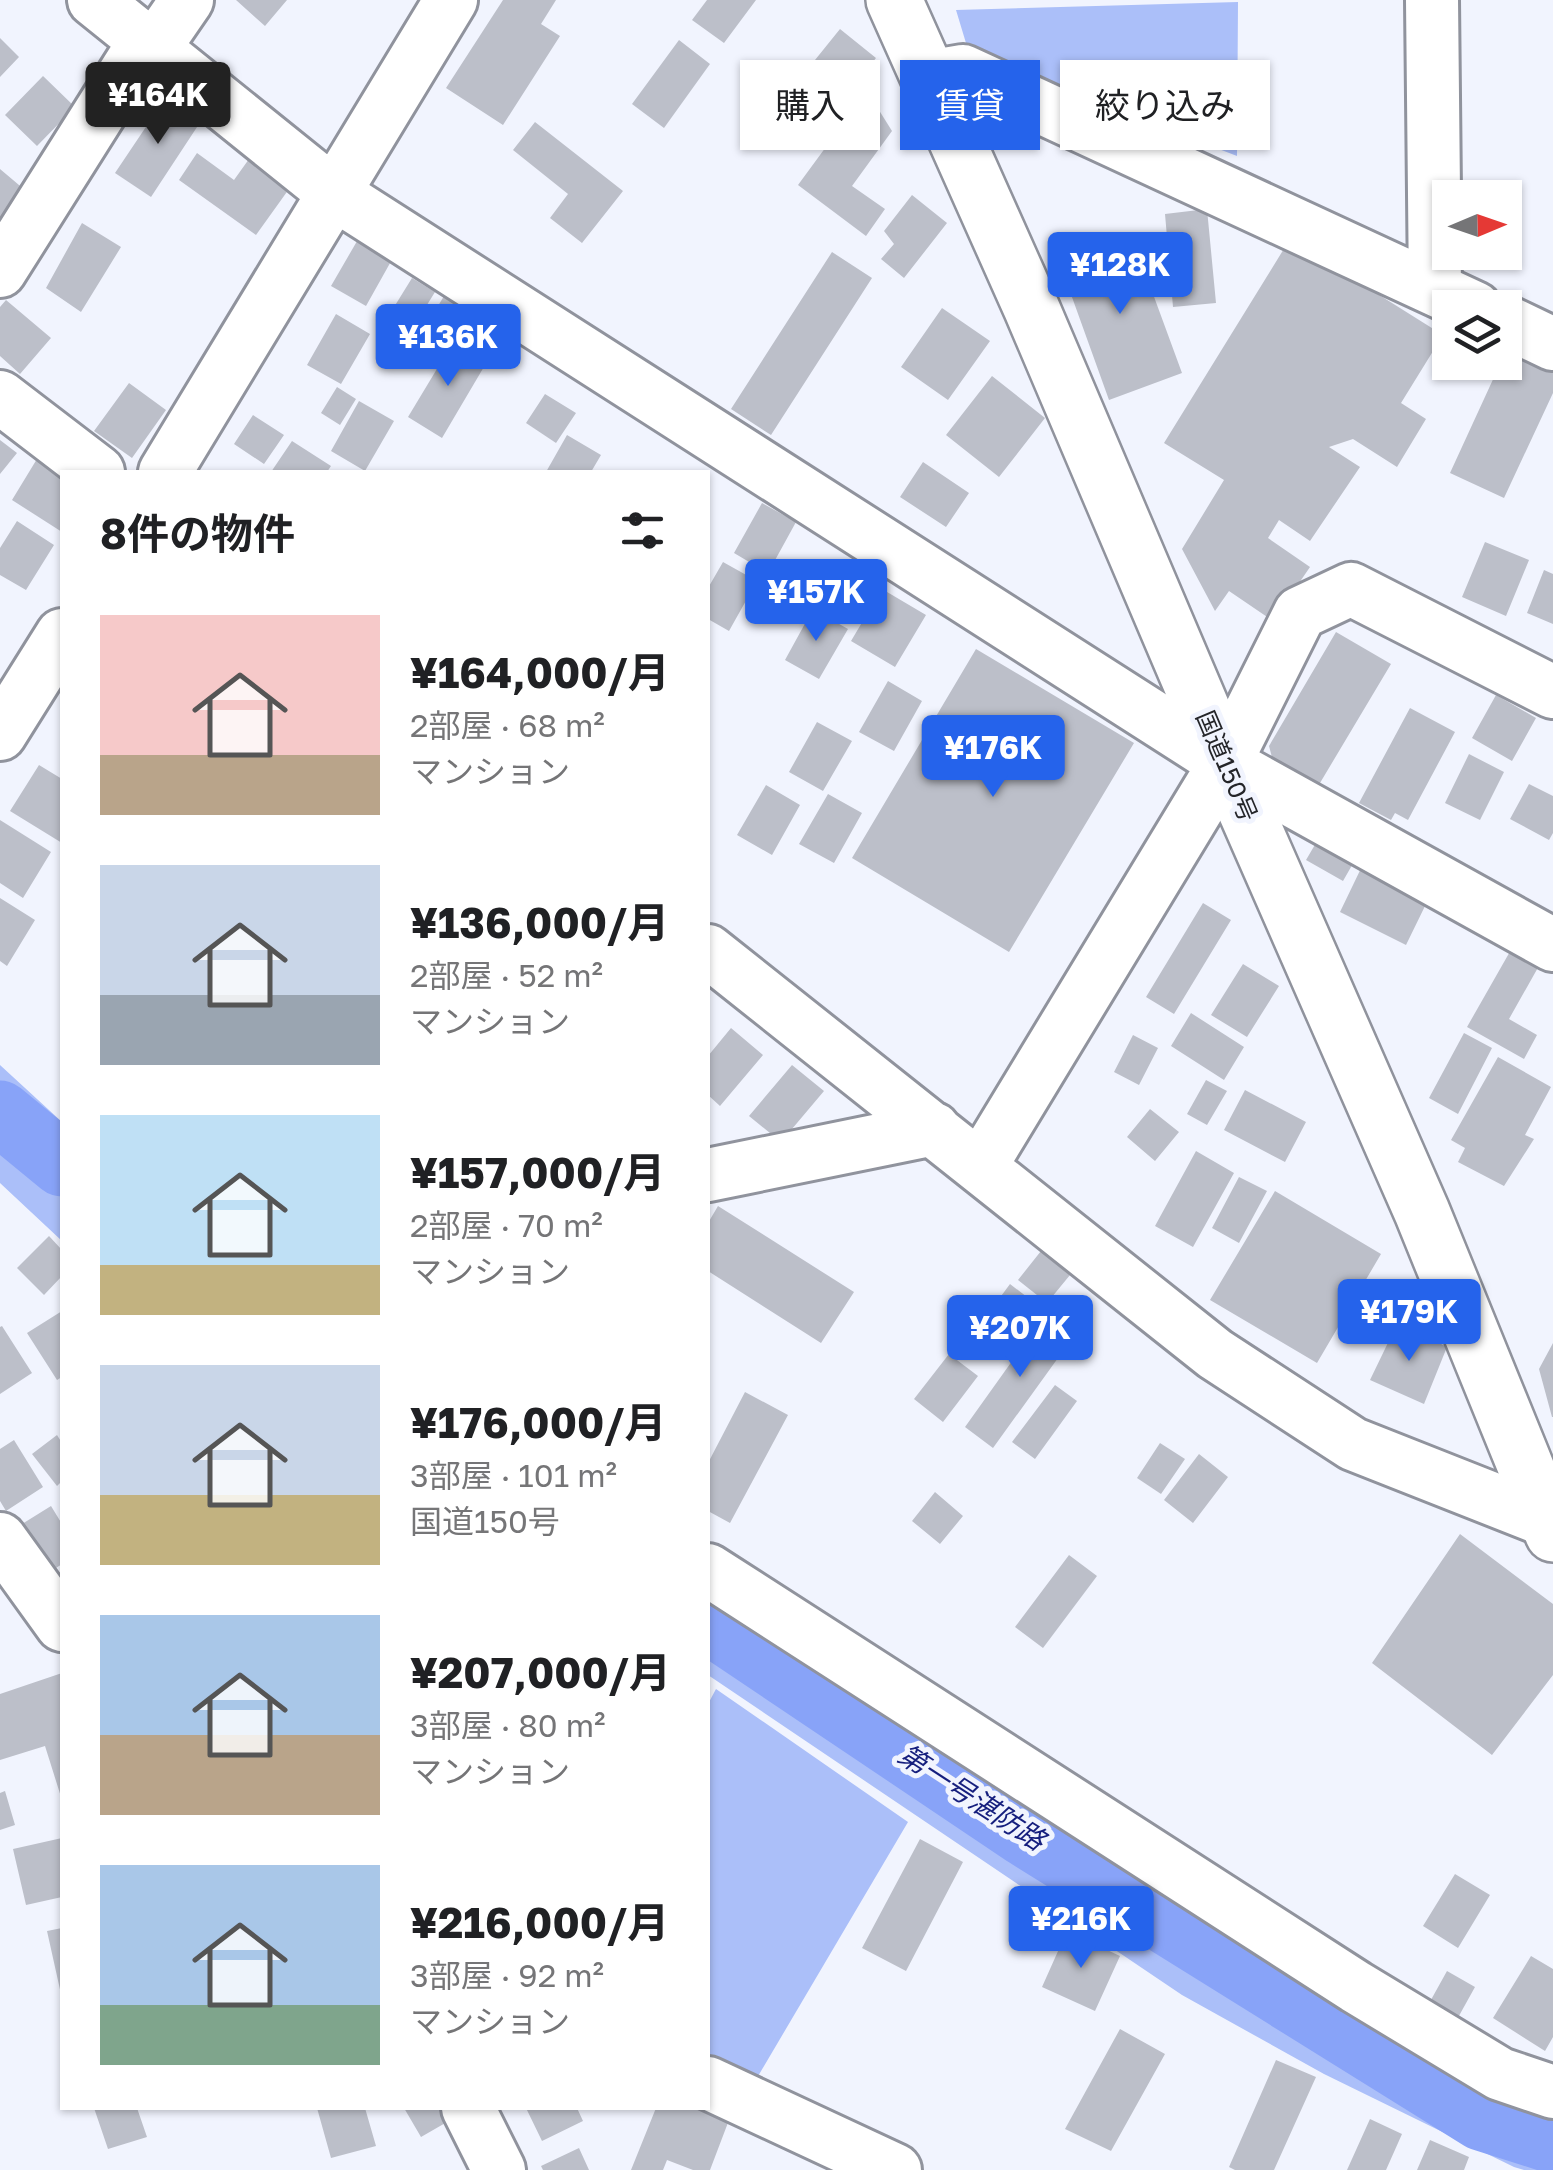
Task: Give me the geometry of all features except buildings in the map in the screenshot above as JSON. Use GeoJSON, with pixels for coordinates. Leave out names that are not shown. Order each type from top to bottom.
{"type":"FeatureCollection","features":[{"type":"Feature","properties":{"kind":"highway","name":"国道150号"},"geometry":{"type":"LineString","coordinates":[[894,0],[921,60]]}},
{"type":"Feature","properties":{"kind":"highway","name":"国道150号"},"geometry":{"type":"LineString","coordinates":[[961,150],[1422,1212],[1550,1528]]}},
{"type":"Feature","properties":{"kind":"street"},"geometry":{"type":"LineString","coordinates":[[94,0],[162,32],[334,194],[1225,763],[1553,945]]}},
{"type":"Feature","properties":{"kind":"street"},"geometry":{"type":"LineString","coordinates":[[166,470],[451,0]]}},
{"type":"Feature","properties":{"kind":"street"},"geometry":{"type":"LineString","coordinates":[[1432,0],[1454,290]]}},
{"type":"Feature","properties":{"kind":"street"},"geometry":{"type":"LineString","coordinates":[[0,271],[162,32]]}},
{"type":"Feature","properties":{"kind":"street"},"geometry":{"type":"LineString","coordinates":[[1040,107],[1438,290]]}},
{"type":"Feature","properties":{"kind":"street"},"geometry":{"type":"LineString","coordinates":[[1522,330],[1553,344]]}},
{"type":"Feature","properties":{"kind":"street"},"geometry":{"type":"LineString","coordinates":[[0,397],[95,470]]}},
{"type":"Feature","properties":{"kind":"street"},"geometry":{"type":"LineString","coordinates":[[980,1167],[1225,763],[1300,614],[1351,589],[1553,692]]}},
{"type":"Feature","properties":{"kind":"street"},"geometry":{"type":"LineString","coordinates":[[0,734],[60,638]]}},
{"type":"Feature","properties":{"kind":"street"},"geometry":{"type":"LineString","coordinates":[[710,953],[1215,1354],[1353,1444],[1550,1528]]}},
{"type":"Feature","properties":{"kind":"street"},"geometry":{"type":"LineString","coordinates":[[710,1175],[934,1129]]}},
{"type":"Feature","properties":{"kind":"street"},"geometry":{"type":"LineString","coordinates":[[0,1539],[60,1622]]}},
{"type":"Feature","properties":{"kind":"street"},"geometry":{"type":"LineString","coordinates":[[710,1571],[1367,1994],[1500,2074],[1553,2092]]}},
{"type":"Feature","properties":{"kind":"street"},"geometry":{"type":"LineString","coordinates":[[710,2084],[895,2170]]}},
{"type":"Feature","properties":{"kind":"street"},"geometry":{"type":"LineString","coordinates":[[469,2110],[499,2170]]}},
{"type":"Feature","properties":{"kind":"shaded area"},"geometry":{"type":"Polygon","coordinates":[[[1238,2],[1238,60],[1060,60],[1060,88],[1040,80],[1040,60],[987,60],[969,53],[956,10],[1238,2]]]}},
{"type":"Feature","properties":{"kind":"shaded area"},"geometry":{"type":"Polygon","coordinates":[[[0,1065],[60,1120],[60,1239],[0,1183],[0,1065]]]}},
{"type":"Feature","properties":{"kind":"shaded area"},"geometry":{"type":"Polygon","coordinates":[[[710,1570],[1553,2092],[1553,2170],[1514,2167],[1324,2074],[1182,1995],[710,1676],[710,1570]]]}},
{"type":"Feature","properties":{"kind":"shaded area"},"geometry":{"type":"Polygon","coordinates":[[[716,1689],[908,1822],[744,2100],[710,2080],[710,1700],[716,1689]]]}},
{"type":"Feature","properties":{"kind":"waterway","name":"第一号湛防路"},"geometry":{"type":"LineString","coordinates":[[0,1113],[60,1162]]}},
{"type":"Feature","properties":{"kind":"waterway","name":"第一号湛防路"},"geometry":{"type":"LineString","coordinates":[[710,1622],[1025,1834],[1481,2118],[1553,2141]]}}]}
